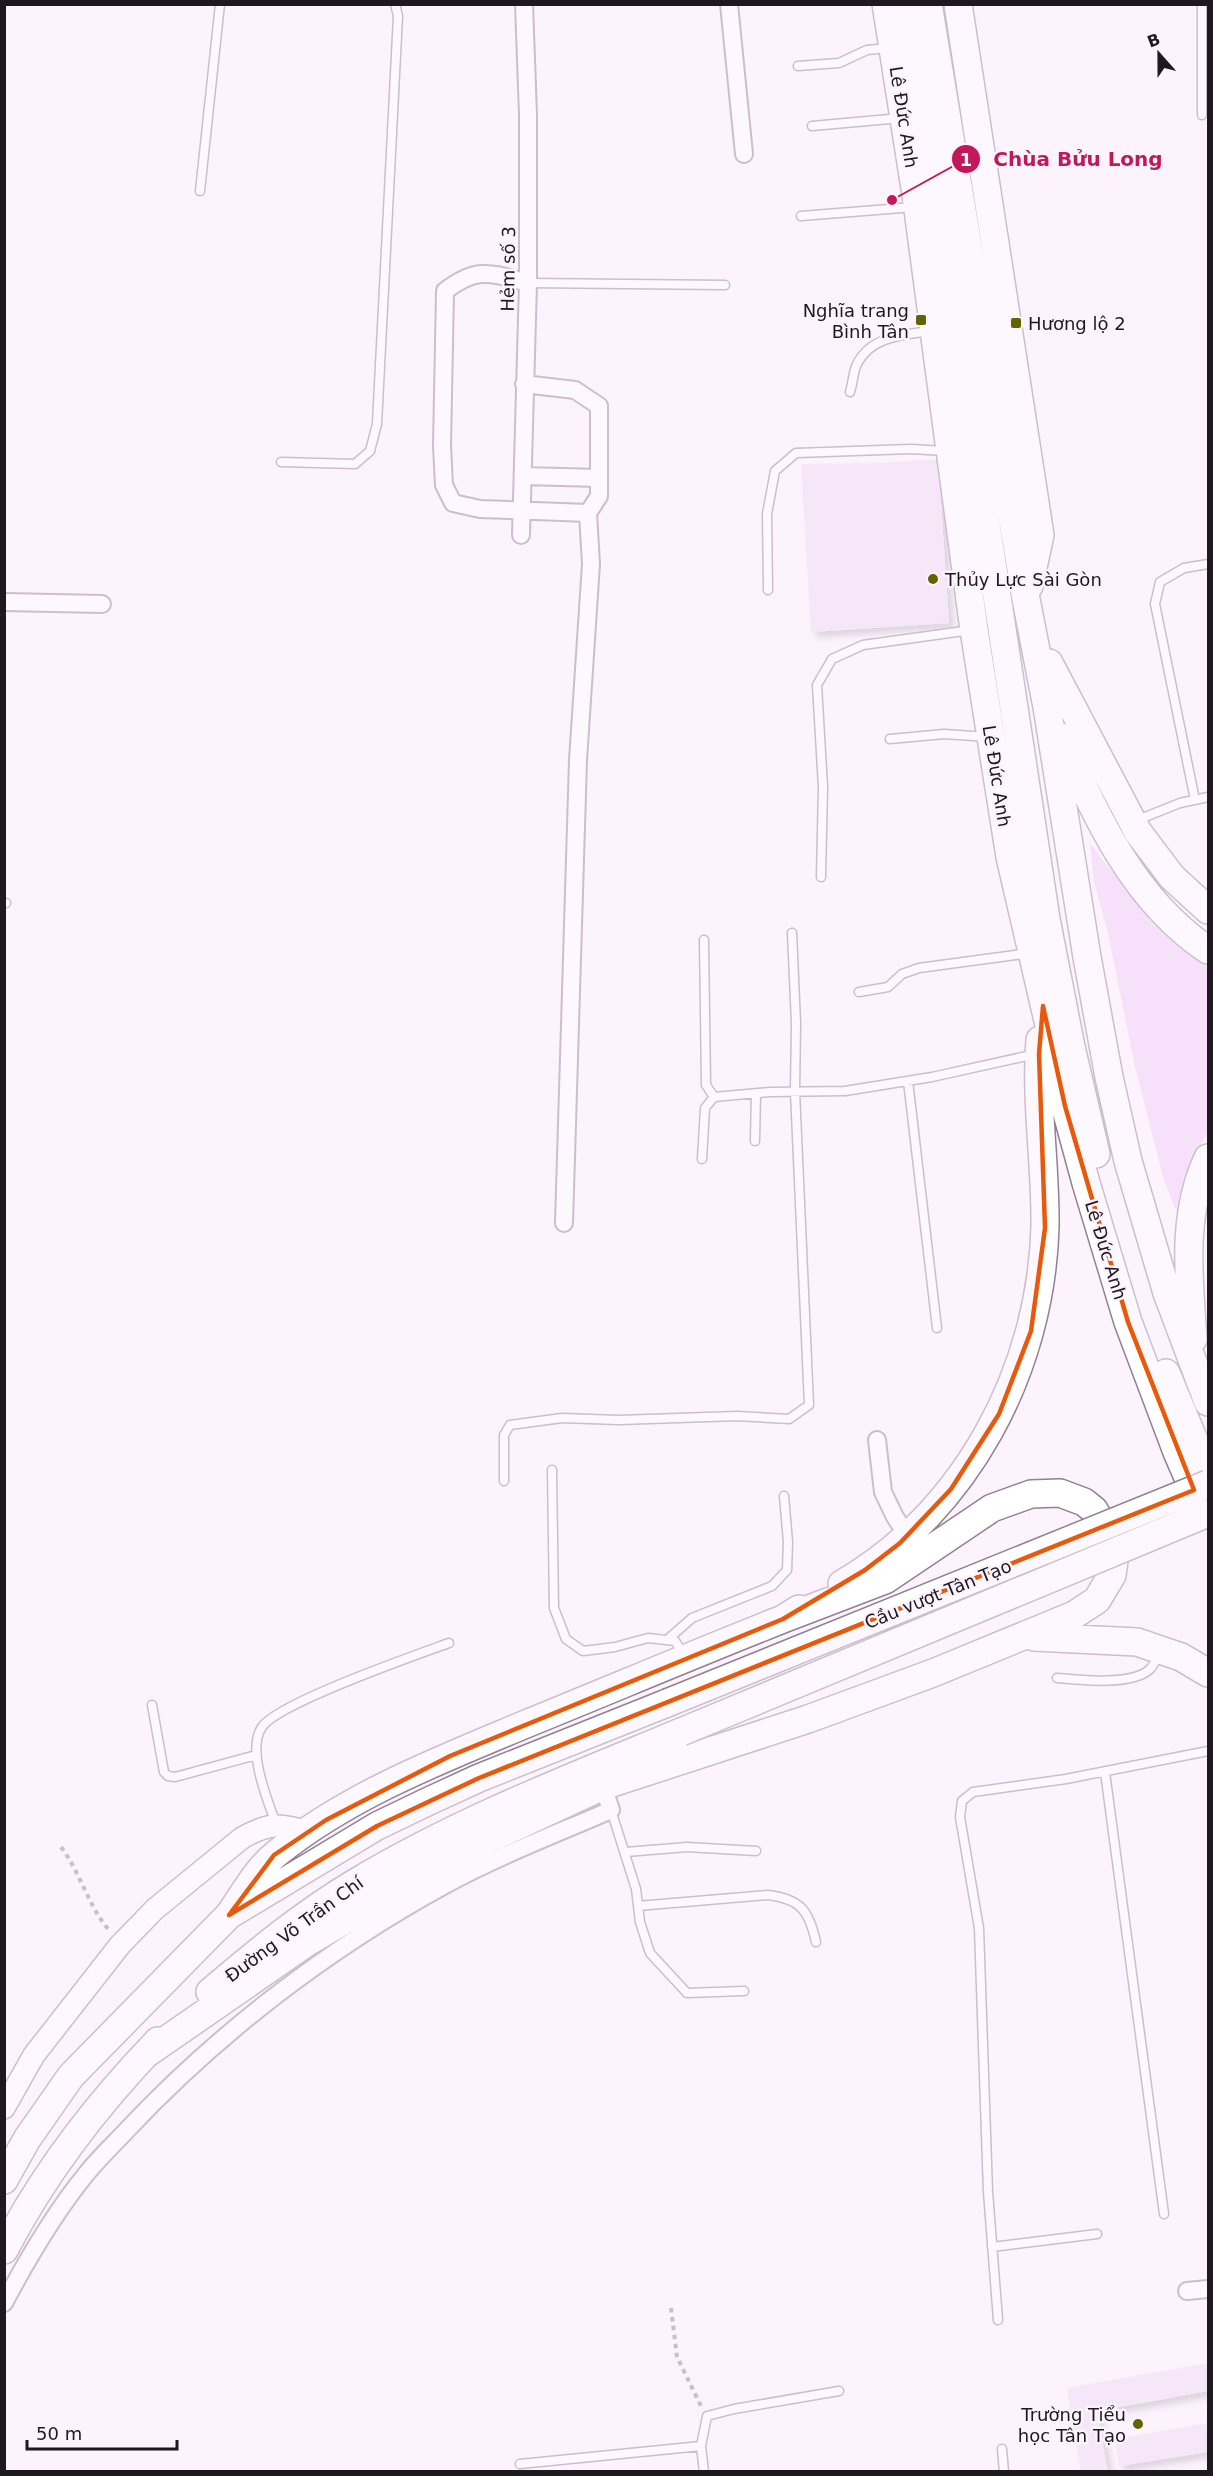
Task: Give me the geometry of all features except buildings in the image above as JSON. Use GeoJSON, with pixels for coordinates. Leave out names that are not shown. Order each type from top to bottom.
{"type":"FeatureCollection","features":[{"type":"Feature","properties":{"kind":"highway","name":"Lê Đức Anh"},"geometry":{"type":"LineString","coordinates":[[886,4],[917,207],[974,630],[1010,857],[1021,904],[1042,951]]}},
{"type":"Feature","properties":{"kind":"highway","name":"Lê Đức Anh"},"geometry":{"type":"LineString","coordinates":[[906,4],[963,346],[984,510],[1046,919],[1042,951],[1055,1051],[1068,1117],[1128,1322],[1177,1452],[1209,1525]]}},
{"type":"Feature","properties":{"kind":"highway"},"geometry":{"type":"LineString","coordinates":[[928,4],[1028,611],[1047,706],[1085,946],[1109,1077],[1146,1224],[1167,1293],[1209,1402]]}},
{"type":"Feature","properties":{"kind":"highway"},"geometry":{"type":"LineString","coordinates":[[958,4],[1040,535],[1028,611],[1120,828],[1134,878],[1164,914],[1209,950]]}},
{"type":"Feature","properties":{"kind":"highway"},"geometry":{"type":"LineString","coordinates":[[1047,706],[1081,782],[1120,828],[1153,854],[1172,877],[1209,910]]}},
{"type":"Feature","properties":{"kind":"highway"},"geometry":{"type":"LineString","coordinates":[[1021,904],[1046,919]]}},
{"type":"Feature","properties":{"kind":"highway"},"geometry":{"type":"LineString","coordinates":[[783,1618],[865,1570],[907,1535],[930,1512],[951,1489],[976,1454],[999,1414],[1017,1371],[1031,1331],[1039,1287],[1045,1228],[1055,1051],[1043,1006],[1042,951]]}},
{"type":"Feature","properties":{"kind":"highway","name":"Lê Đức Anh"},"geometry":{"type":"LineString","coordinates":[[1055,1051],[1103,1186],[1146,1325],[1209,1474]]}},
{"type":"Feature","properties":{"kind":"highway"},"geometry":{"type":"LineString","coordinates":[[1196,1370],[1190,1297],[1190,1231],[1195,1195],[1209,1158]]}},
{"type":"Feature","properties":{"kind":"highway","name":"Cầu vượt Tân Tạo"},"geometry":{"type":"LineString","coordinates":[[229,1915],[377,1826],[490,1774],[1209,1484]]}},
{"type":"Feature","properties":{"kind":"highway"},"geometry":{"type":"LineString","coordinates":[[4,2180],[27,2139],[71,2076],[229,1915],[274,1855],[371,1794],[676,1649],[783,1618],[885,1580],[972,1520],[1013,1499],[1048,1492],[1073,1497],[1094,1510],[1105,1528],[1114,1561],[1112,1575],[1097,1600],[1082,1610],[933,1673],[808,1719],[607,1798],[487,1840],[356,1912],[309,1941],[146,2054]]}},
{"type":"Feature","properties":{"kind":"highway","name":"Đường Võ Trần Chí"},"geometry":{"type":"LineString","coordinates":[[4,2250],[16,2227],[70,2145],[146,2054],[195,2005],[253,1955],[353,1884],[455,1828],[522,1798],[1209,1513]]}},
{"type":"Feature","properties":{"kind":"highway"},"geometry":{"type":"LineString","coordinates":[[1021,1637],[1137,1642],[1181,1657],[1209,1672]]}},
{"type":"Feature","properties":{"kind":"street","name":"Hẻm số 3"},"geometry":{"type":"LineString","coordinates":[[521,535],[528,283],[528,115],[524,4]]}},
{"type":"Feature","properties":{"kind":"street"},"geometry":{"type":"LineString","coordinates":[[729,4],[744,154]]}},
{"type":"Feature","properties":{"kind":"street"},"geometry":{"type":"LineString","coordinates":[[528,283],[492,273],[463,277],[445,291],[442,446],[444,485],[453,503],[480,509],[588,513]]}},
{"type":"Feature","properties":{"kind":"street"},"geometry":{"type":"LineString","coordinates":[[524,384],[575,390],[600,406],[599,495],[588,513],[591,564],[579,760],[564,1223]]}},
{"type":"Feature","properties":{"kind":"street"},"geometry":{"type":"LineString","coordinates":[[523,476],[599,478]]}},
{"type":"Feature","properties":{"kind":"street"},"geometry":{"type":"LineString","coordinates":[[4,602],[102,604]]}},
{"type":"Feature","properties":{"kind":"street"},"geometry":{"type":"LineString","coordinates":[[877,1440],[883,1492],[907,1535]]}},
{"type":"Feature","properties":{"kind":"street"},"geometry":{"type":"LineString","coordinates":[[4,2304],[35,2246],[87,2173],[151,2104],[199,2058],[309,1972],[386,1919],[448,1883],[607,1798]]}},
{"type":"Feature","properties":{"kind":"street"},"geometry":{"type":"LineString","coordinates":[[4,2108],[34,2055],[120,1945],[155,1909],[242,1838],[276,1825],[287,1825],[308,1832]]}},
{"type":"Feature","properties":{"kind":"street"},"geometry":{"type":"LineString","coordinates":[[1187,2291],[1209,2289]]}},
{"type":"Feature","properties":{"kind":"lane"},"geometry":{"type":"LineString","coordinates":[[200,191],[219,4]]}},
{"type":"Feature","properties":{"kind":"lane"},"geometry":{"type":"LineString","coordinates":[[281,462],[355,464],[370,451],[375,433],[398,16],[395,4]]}},
{"type":"Feature","properties":{"kind":"lane"},"geometry":{"type":"LineString","coordinates":[[1202,4],[1202,115]]}},
{"type":"Feature","properties":{"kind":"lane"},"geometry":{"type":"LineString","coordinates":[[798,66],[839,63],[867,50],[893,48]]}},
{"type":"Feature","properties":{"kind":"lane"},"geometry":{"type":"LineString","coordinates":[[812,126],[904,117]]}},
{"type":"Feature","properties":{"kind":"lane"},"geometry":{"type":"LineString","coordinates":[[801,216],[917,207]]}},
{"type":"Feature","properties":{"kind":"lane"},"geometry":{"type":"LineString","coordinates":[[528,283],[725,285]]}},
{"type":"Feature","properties":{"kind":"lane"},"geometry":{"type":"LineString","coordinates":[[850,392],[857,365],[872,344],[900,335],[934,331]]}},
{"type":"Feature","properties":{"kind":"lane"},"geometry":{"type":"LineString","coordinates":[[768,590],[767,514],[775,471],[796,453],[911,449],[949,452]]}},
{"type":"Feature","properties":{"kind":"lane"},"geometry":{"type":"LineString","coordinates":[[1195,800],[1155,604],[1160,582],[1184,568],[1209,564]]}},
{"type":"Feature","properties":{"kind":"lane"},"geometry":{"type":"LineString","coordinates":[[821,877],[823,787],[817,685],[832,659],[863,645],[974,630]]}},
{"type":"Feature","properties":{"kind":"lane"},"geometry":{"type":"LineString","coordinates":[[890,739],[944,734],[991,737]]}},
{"type":"Feature","properties":{"kind":"lane"},"geometry":{"type":"LineString","coordinates":[[1120,828],[1180,803],[1209,797]]}},
{"type":"Feature","properties":{"kind":"lane"},"geometry":{"type":"LineString","coordinates":[[504,1481],[504,1435],[510,1425],[562,1418],[619,1420],[737,1416],[789,1419],[809,1405],[795,1091],[796,1023],[792,933]]}},
{"type":"Feature","properties":{"kind":"lane"},"geometry":{"type":"LineString","coordinates":[[704,940],[706,1084],[714,1097]]}},
{"type":"Feature","properties":{"kind":"lane"},"geometry":{"type":"LineString","coordinates":[[860,992],[888,987],[902,974],[918,968],[1042,951]]}},
{"type":"Feature","properties":{"kind":"lane"},"geometry":{"type":"LineString","coordinates":[[702,1159],[705,1108],[714,1097],[795,1091],[845,1091],[908,1081],[1055,1051]]}},
{"type":"Feature","properties":{"kind":"lane"},"geometry":{"type":"LineString","coordinates":[[908,1081],[937,1328]]}},
{"type":"Feature","properties":{"kind":"lane"},"geometry":{"type":"LineString","coordinates":[[755,1141],[756,1093]]}},
{"type":"Feature","properties":{"kind":"lane"},"geometry":{"type":"LineString","coordinates":[[552,1470],[554,1608],[566,1639],[583,1651],[615,1647],[648,1638],[676,1649],[692,1618],[772,1586],[787,1570],[788,1542],[783,1496]]}},
{"type":"Feature","properties":{"kind":"lane"},"geometry":{"type":"LineString","coordinates":[[276,1825],[260,1779],[256,1755],[261,1728],[276,1713],[355,1679],[449,1643]]}},
{"type":"Feature","properties":{"kind":"lane"},"geometry":{"type":"LineString","coordinates":[[1057,1677],[1089,1681],[1126,1679],[1149,1670],[1162,1650]]}},
{"type":"Feature","properties":{"kind":"lane"},"geometry":{"type":"LineString","coordinates":[[152,1705],[165,1772],[168,1776],[175,1777],[256,1755]]}},
{"type":"Feature","properties":{"kind":"lane"},"geometry":{"type":"LineString","coordinates":[[998,2320],[988,2192],[979,1928],[960,1817],[962,1801],[973,1792],[1105,1772],[1209,1751]]}},
{"type":"Feature","properties":{"kind":"lane"},"geometry":{"type":"LineString","coordinates":[[1105,1772],[1164,2214]]}},
{"type":"Feature","properties":{"kind":"lane"},"geometry":{"type":"LineString","coordinates":[[607,1798],[626,1852],[636,1889],[640,1922],[650,1953],[687,1993],[744,1991]]}},
{"type":"Feature","properties":{"kind":"lane"},"geometry":{"type":"LineString","coordinates":[[626,1852],[687,1847],[756,1851]]}},
{"type":"Feature","properties":{"kind":"lane"},"geometry":{"type":"LineString","coordinates":[[638,1906],[768,1895],[787,1897],[801,1906],[811,1919],[816,1942]]}},
{"type":"Feature","properties":{"kind":"lane"},"geometry":{"type":"LineString","coordinates":[[992,2247],[1097,2234]]}},
{"type":"Feature","properties":{"kind":"lane"},"geometry":{"type":"LineString","coordinates":[[704,2472],[701,2446],[707,2416],[734,2409],[839,2391]]}},
{"type":"Feature","properties":{"kind":"lane"},"geometry":{"type":"LineString","coordinates":[[520,2464],[701,2446]]}},
{"type":"Feature","properties":{"kind":"lane"},"geometry":{"type":"LineString","coordinates":[[1002,2449],[1004,2472]]}},
{"type":"Feature","properties":{"kind":"path"},"geometry":{"type":"LineString","coordinates":[[61,1847],[74,1864],[104,1924],[120,1945]]}},
{"type":"Feature","properties":{"kind":"path"},"geometry":{"type":"LineString","coordinates":[[671,2308],[677,2357],[707,2416]]}},
{"type":"Feature","properties":{"kind":"highlighted area"},"geometry":{"type":"Polygon","coordinates":[[[1043,1006],[1065,1106],[1128,1322],[1194,1490],[479,1778],[377,1826],[229,1915],[274,1855],[326,1820],[450,1756],[783,1619],[865,1570],[900,1543],[951,1489],[999,1414],[1031,1331],[1045,1228],[1039,1054],[1043,1006]]]}},
{"type":"Feature","properties":{"kind":"shaded area"},"geometry":{"type":"Polygon","coordinates":[[[1090,843],[1108,867],[1132,892],[1149,920],[1178,947],[1208,967],[1208,1131],[1184,1176],[1176,1211],[1163,1177],[1135,1067],[1108,933],[1094,882],[1090,843]]]}},
{"type":"Feature","properties":{"kind":"place","name":"Chùa Bửu Long"},"geometry":{"type":"Point","coordinates":[892,200]}},
{"type":"Feature","properties":{"kind":"place","name":"Nghĩa trang Bình Tân"},"geometry":{"type":"Point","coordinates":[921,320]}},
{"type":"Feature","properties":{"kind":"place","name":"Hương lộ 2"},"geometry":{"type":"Point","coordinates":[1016,323]}},
{"type":"Feature","properties":{"kind":"place","name":"Thủy Lực Sài Gòn"},"geometry":{"type":"Point","coordinates":[933,579]}},
{"type":"Feature","properties":{"kind":"place","name":"Trường Tiểu học Tân Tạo"},"geometry":{"type":"Point","coordinates":[1138,2424]}}]}
